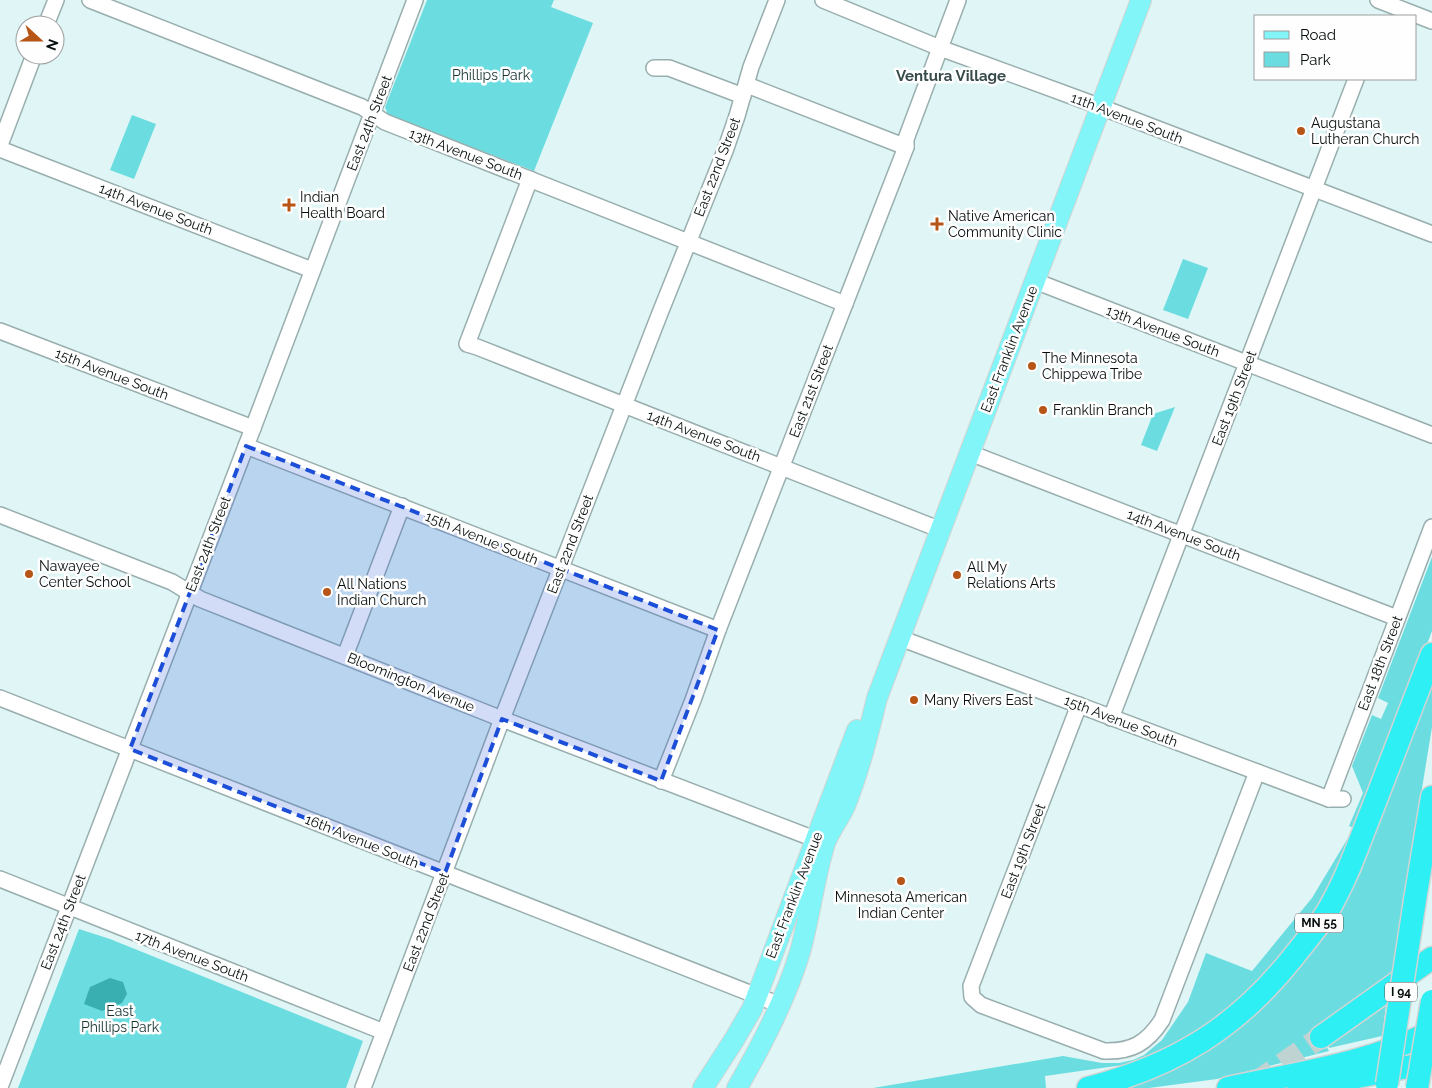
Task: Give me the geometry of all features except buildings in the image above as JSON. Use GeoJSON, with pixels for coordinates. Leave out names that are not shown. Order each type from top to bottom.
{"type":"FeatureCollection","features":[{"type":"Feature","properties":{"kind":"highway","name":"MN 55"},"geometry":{"type":"LineString","coordinates":[[1088,1088],[1161,1064],[1210,1036],[1251,1004],[1281,973],[1326,914],[1347,871],[1432,654]]}},
{"type":"Feature","properties":{"kind":"highway","name":"I 94"},"geometry":{"type":"LineString","coordinates":[[1386,1088],[1432,797]]}},
{"type":"Feature","properties":{"kind":"highway"},"geometry":{"type":"LineString","coordinates":[[1415,900],[1432,842]]}},
{"type":"Feature","properties":{"kind":"highway"},"geometry":{"type":"LineString","coordinates":[[1321,1037],[1432,958]]}},
{"type":"Feature","properties":{"kind":"highway","name":"I 94"},"geometry":{"type":"LineString","coordinates":[[1417,1088],[1432,1001]]}},
{"type":"Feature","properties":{"kind":"highway"},"geometry":{"type":"LineString","coordinates":[[1228,1088],[1362,1059],[1407,1043],[1432,1031]]}},
{"type":"Feature","properties":{"kind":"highway"},"geometry":{"type":"LineString","coordinates":[[1262,1088],[1327,1083],[1432,1062]]}},
{"type":"Feature","properties":{"kind":"main road","name":"East Franklin Avenue"},"geometry":{"type":"LineString","coordinates":[[703,1088],[752,1009],[820,841],[857,730],[877,698],[1141,0]]}},
{"type":"Feature","properties":{"kind":"main road","name":"East Franklin Avenue"},"geometry":{"type":"LineString","coordinates":[[737,1088],[754,1059],[780,1005],[801,950],[820,841]]}},
{"type":"Feature","properties":{"kind":"street"},"geometry":{"type":"LineString","coordinates":[[50,15],[56,0]]}},
{"type":"Feature","properties":{"kind":"street","name":"13th Avenue South"},"geometry":{"type":"LineString","coordinates":[[90,0],[362,107],[385,122],[845,304]]}},
{"type":"Feature","properties":{"kind":"street","name":"East 24th Street"},"geometry":{"type":"LineString","coordinates":[[0,1087],[4,1066],[130,749],[415,0]]}},
{"type":"Feature","properties":{"kind":"street","name":"East 22nd Street"},"geometry":{"type":"LineString","coordinates":[[363,1088],[502,719],[725,151],[752,67],[777,0]]}},
{"type":"Feature","properties":{"kind":"street","name":"11th Avenue South"},"geometry":{"type":"LineString","coordinates":[[823,0],[940,48],[1101,107],[1432,234]]}},
{"type":"Feature","properties":{"kind":"street","name":"East 21st Street"},"geometry":{"type":"LineString","coordinates":[[662,781],[694,700],[718,630],[906,147],[906,138],[958,0]]}},
{"type":"Feature","properties":{"kind":"street"},"geometry":{"type":"LineString","coordinates":[[1383,5],[1414,15]]}},
{"type":"Feature","properties":{"kind":"street"},"geometry":{"type":"LineString","coordinates":[[1417,16],[1432,21]]}},
{"type":"Feature","properties":{"kind":"street"},"geometry":{"type":"LineString","coordinates":[[0,147],[30,65]]}},
{"type":"Feature","properties":{"kind":"street"},"geometry":{"type":"LineString","coordinates":[[654,68],[669,68],[745,91],[906,147]]}},
{"type":"Feature","properties":{"kind":"street","name":"East 19th Street"},"geometry":{"type":"LineString","coordinates":[[1111,718],[1356,80]]}},
{"type":"Feature","properties":{"kind":"street","name":"14th Avenue South"},"geometry":{"type":"LineString","coordinates":[[0,147],[312,270]]}},
{"type":"Feature","properties":{"kind":"street","name":"14th Avenue South"},"geometry":{"type":"LineString","coordinates":[[530,179],[467,344],[941,530]]}},
{"type":"Feature","properties":{"kind":"street","name":"13th Avenue South"},"geometry":{"type":"LineString","coordinates":[[1035,281],[1432,435]]}},
{"type":"Feature","properties":{"kind":"street","name":"15th Avenue South"},"geometry":{"type":"LineString","coordinates":[[0,331],[253,428]]}},
{"type":"Feature","properties":{"kind":"street","name":"15th Avenue South"},"geometry":{"type":"LineString","coordinates":[[246,446],[718,630]]}},
{"type":"Feature","properties":{"kind":"street","name":"14th Avenue South"},"geometry":{"type":"LineString","coordinates":[[970,453],[1397,618]]}},
{"type":"Feature","properties":{"kind":"street"},"geometry":{"type":"LineString","coordinates":[[344,656],[402,506]]}},
{"type":"Feature","properties":{"kind":"street","name":"Bloomington Avenue"},"geometry":{"type":"LineString","coordinates":[[0,515],[172,582],[200,599],[502,719],[820,841]]}},
{"type":"Feature","properties":{"kind":"street","name":"East 18th Street"},"geometry":{"type":"LineString","coordinates":[[1336,799],[1397,618],[1432,527]]}},
{"type":"Feature","properties":{"kind":"street","name":"15th Avenue South"},"geometry":{"type":"LineString","coordinates":[[900,638],[1257,772],[1336,799]]}},
{"type":"Feature","properties":{"kind":"street","name":"16th Avenue South"},"geometry":{"type":"LineString","coordinates":[[0,698],[780,1005]]}},
{"type":"Feature","properties":{"kind":"street","name":"East 19th Street"},"geometry":{"type":"LineString","coordinates":[[1078,705],[971,986],[972,997],[981,1005],[1104,1051],[1132,1048],[1144,1041],[1154,1032],[1162,1020],[1257,772]]}},
{"type":"Feature","properties":{"kind":"street","name":"17th Avenue South"},"geometry":{"type":"LineString","coordinates":[[0,879],[68,908],[384,1032]]}},
{"type":"Feature","properties":{"kind":"highlighted area"},"geometry":{"type":"Polygon","coordinates":[[[246,446],[718,630],[661,781],[502,719],[445,873],[130,749],[246,446]]]}},
{"type":"Feature","properties":{"kind":"green space","name":"Phillips Park"},"geometry":{"type":"Polygon","coordinates":[[[427,0],[554,0],[551,7],[593,23],[534,171],[388,115],[385,107],[427,0]]]}},
{"type":"Feature","properties":{"kind":"green space"},"geometry":{"type":"Polygon","coordinates":[[[132,115],[156,124],[134,179],[110,170],[132,115]]]}},
{"type":"Feature","properties":{"kind":"green space"},"geometry":{"type":"Polygon","coordinates":[[[1183,259],[1208,268],[1188,319],[1163,310],[1183,259]]]}},
{"type":"Feature","properties":{"kind":"green space"},"geometry":{"type":"Polygon","coordinates":[[[1175,407],[1157,451],[1141,445],[1153,414],[1175,407]]]}},
{"type":"Feature","properties":{"kind":"green space"},"geometry":{"type":"Polygon","coordinates":[[[1432,557],[1432,631],[1392,737],[1354,828],[1349,826],[1363,793],[1352,766],[1372,715],[1381,719],[1388,703],[1378,698],[1432,557]]]}},
{"type":"Feature","properties":{"kind":"green space"},"geometry":{"type":"Polygon","coordinates":[[[1432,686],[1432,727],[1391,979],[1317,1030],[1329,1051],[1217,1079],[1149,1088],[1098,1088],[1277,993],[1328,933],[1339,917],[1361,872],[1432,686]]]}},
{"type":"Feature","properties":{"kind":"green space"},"geometry":{"type":"Polygon","coordinates":[[[1353,829],[1319,911],[1235,1008],[1165,1051],[1130,1064],[1045,1076],[1046,1088],[873,1088],[1063,1056],[1102,1063],[1119,1063],[1144,1055],[1162,1040],[1188,1002],[1206,953],[1252,971],[1312,898],[1353,829]]]}},
{"type":"Feature","properties":{"kind":"green space","name":"East Phillips Park"},"geometry":{"type":"Polygon","coordinates":[[[79,929],[110,939],[363,1041],[346,1088],[18,1088],[79,929]]]}},
{"type":"Feature","properties":{"kind":"green space"},"geometry":{"type":"Polygon","coordinates":[[[1386,1006],[1382,1036],[1329,1048],[1329,1046],[1386,1006]]]}},
{"type":"Feature","properties":{"kind":"shaded area"},"geometry":{"type":"Polygon","coordinates":[[[110,978],[123,982],[127,994],[122,1003],[102,1011],[84,1004],[90,987],[110,978]]]}},
{"type":"Feature","properties":{"kind":"tunnel"},"geometry":{"type":"LineString","coordinates":[[1255,1083],[1321,1037]]}},
{"type":"Feature","properties":{"kind":"place","name":"Augustana Lutheran Church"},"geometry":{"type":"Point","coordinates":[1301,131]}},
{"type":"Feature","properties":{"kind":"place","name":"Indian Health Board"},"geometry":{"type":"Point","coordinates":[289,205]}},
{"type":"Feature","properties":{"kind":"place","name":"Native American Community Clinic"},"geometry":{"type":"Point","coordinates":[937,224]}},
{"type":"Feature","properties":{"kind":"place","name":"The Minnesota Chippewa Tribe"},"geometry":{"type":"Point","coordinates":[1032,366]}},
{"type":"Feature","properties":{"kind":"place","name":"Franklin Branch"},"geometry":{"type":"Point","coordinates":[1043,410]}},
{"type":"Feature","properties":{"kind":"place","name":"Nawayee Center School"},"geometry":{"type":"Point","coordinates":[29,574]}},
{"type":"Feature","properties":{"kind":"place","name":"All My Relations Arts"},"geometry":{"type":"Point","coordinates":[957,575]}},
{"type":"Feature","properties":{"kind":"place","name":"All Nations Indian Church"},"geometry":{"type":"Point","coordinates":[327,592]}},
{"type":"Feature","properties":{"kind":"place","name":"Many Rivers East"},"geometry":{"type":"Point","coordinates":[914,700]}},
{"type":"Feature","properties":{"kind":"place","name":"Minnesota American Indian Center"},"geometry":{"type":"Point","coordinates":[901,881]}},
{"type":"Feature","properties":{"kind":"district","name":"Ventura Village"},"geometry":{"type":"Point","coordinates":[951,76]}}]}
